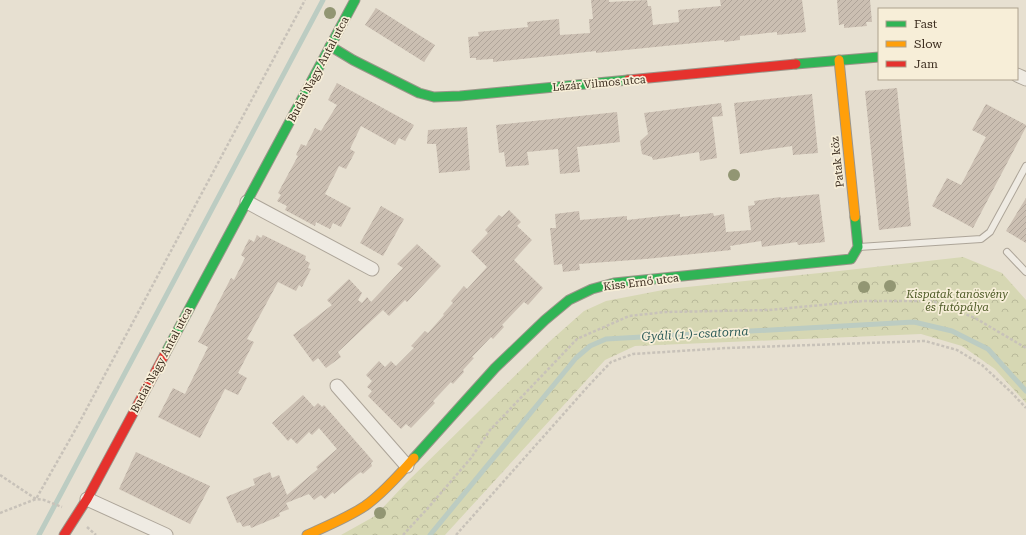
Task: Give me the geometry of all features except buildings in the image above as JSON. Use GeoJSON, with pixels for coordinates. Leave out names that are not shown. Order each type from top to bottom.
{"type":"FeatureCollection","features":[{"type":"Feature","properties":{"kind":"street","name":"Budai Nagy Antal utca"},"geometry":{"type":"LineString","coordinates":[[64,535],[87,499],[355,0]]}},
{"type":"Feature","properties":{"kind":"street","name":"Lázár Vilmos utca"},"geometry":{"type":"LineString","coordinates":[[330,46],[353,60],[402,85],[419,93],[434,97],[460,96],[878,57]]}},
{"type":"Feature","properties":{"kind":"street","name":"Patak köz"},"geometry":{"type":"LineString","coordinates":[[839,60],[858,247]]}},
{"type":"Feature","properties":{"kind":"street"},"geometry":{"type":"LineString","coordinates":[[247,202],[372,269]]}},
{"type":"Feature","properties":{"kind":"street","name":"Kiss Ernő utca"},"geometry":{"type":"LineString","coordinates":[[307,535],[346,517],[366,505],[399,475],[495,368],[545,320],[569,300],[592,289],[614,283],[851,259],[858,247]]}},
{"type":"Feature","properties":{"kind":"street"},"geometry":{"type":"LineString","coordinates":[[337,386],[407,466]]}},
{"type":"Feature","properties":{"kind":"street"},"geometry":{"type":"LineString","coordinates":[[87,499],[166,535]]}},
{"type":"Feature","properties":{"kind":"lane"},"geometry":{"type":"LineString","coordinates":[[858,247],[981,238],[990,232],[1026,166]]}},
{"type":"Feature","properties":{"kind":"lane"},"geometry":{"type":"LineString","coordinates":[[1007,252],[1026,272]]}},
{"type":"Feature","properties":{"kind":"path"},"geometry":{"type":"LineString","coordinates":[[0,513],[36,499],[78,425],[305,0]]}},
{"type":"Feature","properties":{"kind":"path"},"geometry":{"type":"LineString","coordinates":[[402,535],[428,508],[471,458],[490,430],[577,339],[629,316],[665,312],[769,310],[863,301],[932,301],[975,318],[1026,348]]}},
{"type":"Feature","properties":{"kind":"path"},"geometry":{"type":"LineString","coordinates":[[456,535],[596,378],[612,362],[633,354],[727,348],[924,341],[957,350],[982,365],[1026,408]]}},
{"type":"Feature","properties":{"kind":"path"},"geometry":{"type":"LineString","coordinates":[[0,475],[36,499],[44,500],[63,507]]}},
{"type":"Feature","properties":{"kind":"green space","name":"Kispatak tanösvény és futópálya"},"geometry":{"type":"Polygon","coordinates":[[[963,257],[1002,273],[1026,300],[1026,403],[995,369],[962,346],[921,334],[635,346],[605,360],[445,535],[341,535],[375,516],[406,483],[549,342],[584,311],[606,301],[668,289],[963,257]]]}},
{"type":"Feature","properties":{"kind":"waterway"},"geometry":{"type":"LineString","coordinates":[[39,535],[323,0]]}},
{"type":"Feature","properties":{"kind":"waterway","name":"Gyáli (1.)-csatorna"},"geometry":{"type":"LineString","coordinates":[[430,535],[576,358],[590,346],[606,339],[914,322],[952,331],[988,349],[1026,391]]}},
{"type":"Feature","properties":{"kind":"traffic: fast"},"geometry":{"type":"LineString","coordinates":[[165,354],[355,0]]}},
{"type":"Feature","properties":{"kind":"traffic: fast"},"geometry":{"type":"LineString","coordinates":[[330,46],[353,60],[419,93],[434,97],[460,96],[628,80]]}},
{"type":"Feature","properties":{"kind":"traffic: fast"},"geometry":{"type":"LineString","coordinates":[[796,64],[878,57]]}},
{"type":"Feature","properties":{"kind":"traffic: fast"},"geometry":{"type":"LineString","coordinates":[[414,458],[495,368],[545,320],[569,300],[592,289],[614,283],[851,259],[858,247],[855,217]]}},
{"type":"Feature","properties":{"kind":"traffic: slow"},"geometry":{"type":"LineString","coordinates":[[839,60],[855,217]]}},
{"type":"Feature","properties":{"kind":"traffic: slow"},"geometry":{"type":"LineString","coordinates":[[307,535],[344,518],[365,506],[384,490],[414,458]]}},
{"type":"Feature","properties":{"kind":"traffic: jam"},"geometry":{"type":"LineString","coordinates":[[628,80],[796,64]]}},
{"type":"Feature","properties":{"kind":"traffic: jam"},"geometry":{"type":"LineString","coordinates":[[64,535],[87,499],[165,354]]}}]}
